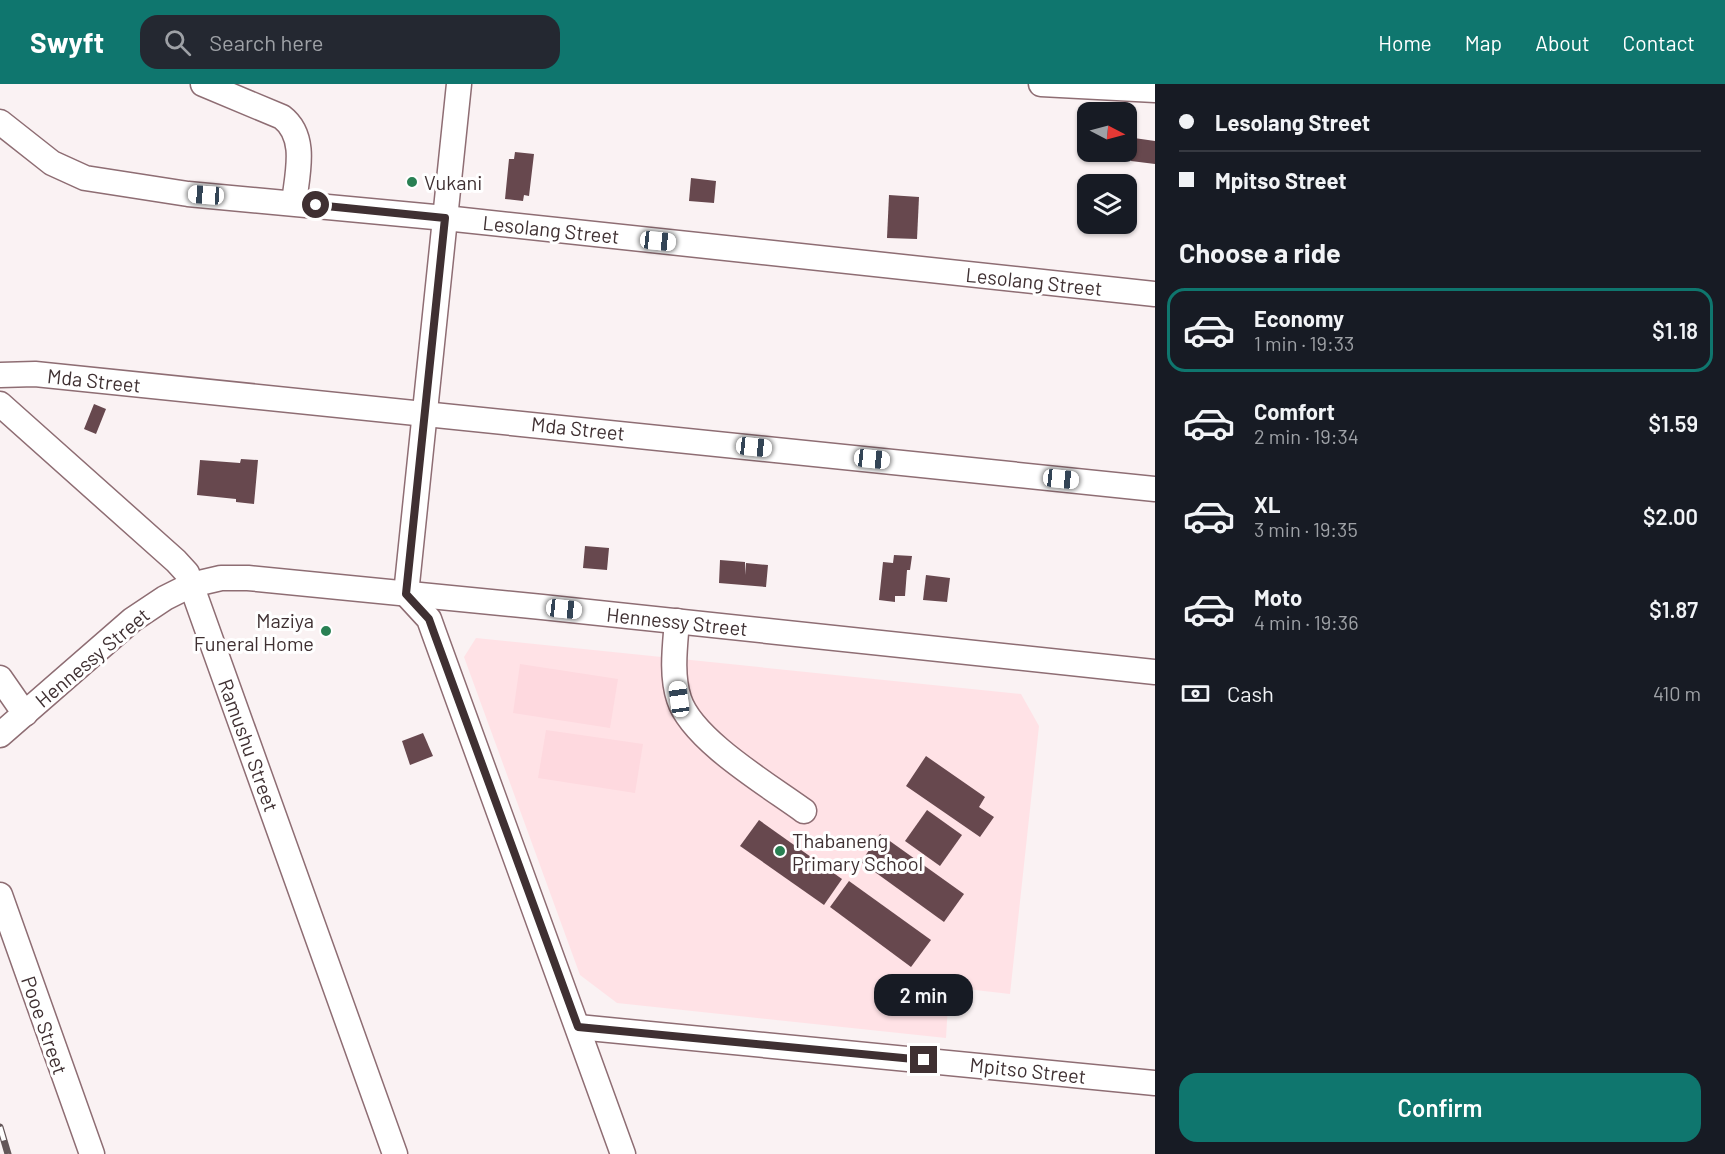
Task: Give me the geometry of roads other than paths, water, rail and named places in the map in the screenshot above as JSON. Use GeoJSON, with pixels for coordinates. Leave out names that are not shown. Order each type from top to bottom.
{"type":"FeatureCollection","features":[{"type":"Feature","properties":{"kind":"street"},"geometry":{"type":"LineString","coordinates":[[203,84],[282,117],[289,123],[298,139],[299,149],[294,203]]}},
{"type":"Feature","properties":{"kind":"street"},"geometry":{"type":"LineString","coordinates":[[459,84],[406,594],[429,619],[623,1154]]}},
{"type":"Feature","properties":{"kind":"street"},"geometry":{"type":"LineString","coordinates":[[1041,84],[1155,90]]}},
{"type":"Feature","properties":{"kind":"street","name":"Lesolang Street"},"geometry":{"type":"LineString","coordinates":[[0,122],[52,163],[85,178],[188,194],[445,218],[1155,294]]}},
{"type":"Feature","properties":{"kind":"street","name":"Mda Street"},"geometry":{"type":"LineString","coordinates":[[0,375],[35,374],[424,412],[1155,489]]}},
{"type":"Feature","properties":{"kind":"street","name":"Ramushu Street"},"geometry":{"type":"LineString","coordinates":[[0,404],[187,573],[395,1154]]}},
{"type":"Feature","properties":{"kind":"street","name":"Hennessy Street"},"geometry":{"type":"LineString","coordinates":[[0,735],[132,620],[165,598],[191,585],[221,578],[248,578],[677,621],[1155,672]]}},
{"type":"Feature","properties":{"kind":"street"},"geometry":{"type":"LineString","coordinates":[[677,621],[674,664],[679,699],[692,723],[720,750],[804,811]]}},
{"type":"Feature","properties":{"kind":"street"},"geometry":{"type":"LineString","coordinates":[[0,678],[25,714]]}},
{"type":"Feature","properties":{"kind":"street","name":"Pooe Street"},"geometry":{"type":"LineString","coordinates":[[0,895],[92,1154]]}},
{"type":"Feature","properties":{"kind":"street","name":"Mpitso Street"},"geometry":{"type":"LineString","coordinates":[[578,1027],[1155,1083]]}},
{"type":"Feature","properties":{"kind":"railway"},"geometry":{"type":"LineString","coordinates":[[0,1127],[8,1154]]}},
{"type":"Feature","properties":{"kind":"place","name":"Vukani"},"geometry":{"type":"Point","coordinates":[412,182]}},
{"type":"Feature","properties":{"kind":"place","name":"Maziya Funeral Home"},"geometry":{"type":"Point","coordinates":[326,631]}},
{"type":"Feature","properties":{"kind":"place","name":"Thabaneng Primary School"},"geometry":{"type":"Point","coordinates":[780,851]}}]}
